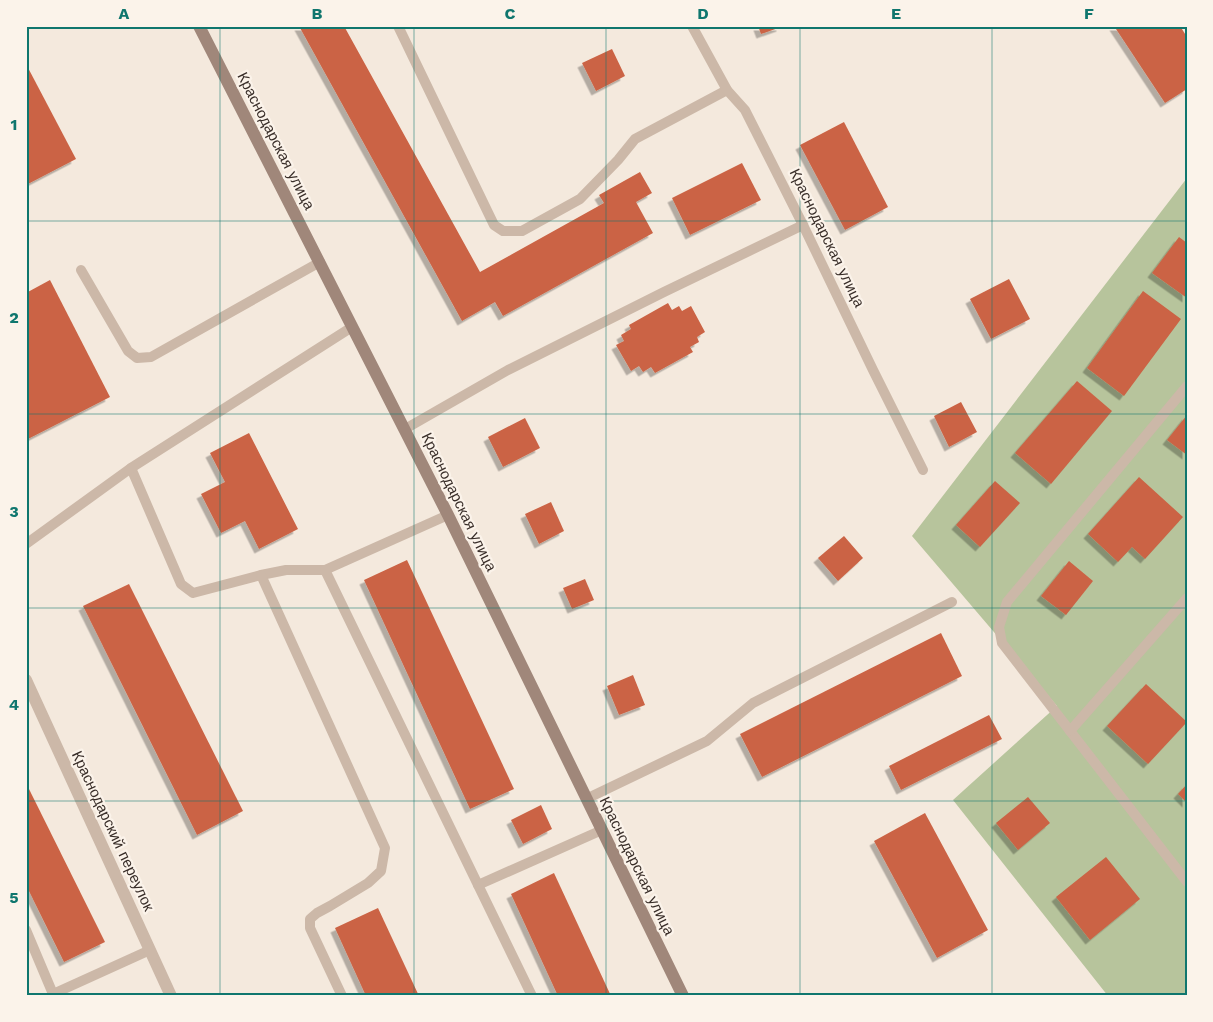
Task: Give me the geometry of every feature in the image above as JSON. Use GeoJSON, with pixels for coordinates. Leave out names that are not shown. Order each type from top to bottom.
{"type":"FeatureCollection","features":[{"type":"Feature","properties":{"kind":"main road","name":"Краснодарская улица"},"geometry":{"type":"LineString","coordinates":[[199,26],[448,515],[683,996]]}},
{"type":"Feature","properties":{"kind":"street","name":"Краснодарский переулок"},"geometry":{"type":"LineString","coordinates":[[26,680],[172,996]]}},
{"type":"Feature","properties":{"kind":"lane"},"geometry":{"type":"LineString","coordinates":[[398,26],[494,225],[504,231],[522,231],[580,199],[618,160],[635,139],[727,90]]}},
{"type":"Feature","properties":{"kind":"lane","name":"Краснодарская улица"},"geometry":{"type":"LineString","coordinates":[[692,26],[727,90],[745,110],[924,470]]}},
{"type":"Feature","properties":{"kind":"lane"},"geometry":{"type":"LineString","coordinates":[[405,429],[508,370],[803,225]]}},
{"type":"Feature","properties":{"kind":"lane"},"geometry":{"type":"LineString","coordinates":[[81,270],[128,351],[137,358],[150,357],[320,262]]}},
{"type":"Feature","properties":{"kind":"lane"},"geometry":{"type":"LineString","coordinates":[[26,544],[130,468],[352,327]]}},
{"type":"Feature","properties":{"kind":"lane"},"geometry":{"type":"LineString","coordinates":[[1187,386],[1007,602],[999,627],[1002,643],[1187,882]]}},
{"type":"Feature","properties":{"kind":"lane"},"geometry":{"type":"LineString","coordinates":[[130,468],[181,584],[193,593],[286,570],[325,570],[448,515]]}},
{"type":"Feature","properties":{"kind":"lane"},"geometry":{"type":"LineString","coordinates":[[325,570],[532,996]]}},
{"type":"Feature","properties":{"kind":"lane"},"geometry":{"type":"LineString","coordinates":[[261,575],[385,848],[381,871],[368,883],[310,919],[310,928],[342,996]]}},
{"type":"Feature","properties":{"kind":"lane"},"geometry":{"type":"LineString","coordinates":[[1070,731],[1187,598]]}},
{"type":"Feature","properties":{"kind":"lane"},"geometry":{"type":"LineString","coordinates":[[586,799],[707,741],[753,703],[952,602]]}},
{"type":"Feature","properties":{"kind":"lane"},"geometry":{"type":"LineString","coordinates":[[478,885],[602,830]]}},
{"type":"Feature","properties":{"kind":"lane"},"geometry":{"type":"LineString","coordinates":[[26,930],[52,995],[150,950]]}},
{"type":"Feature","properties":{"kind":"green space"},"geometry":{"type":"Polygon","coordinates":[[[1187,178],[1187,996],[1108,996],[953,800],[1057,706],[912,536],[1187,178]]]}},
{"type":"Feature","properties":{"kind":"building"},"geometry":{"type":"Polygon","coordinates":[[[299,26],[344,26],[480,272],[604,203],[599,195],[640,172],[652,193],[636,202],[653,233],[503,316],[495,302],[462,321],[299,26]]]}},
{"type":"Feature","properties":{"kind":"building"},"geometry":{"type":"Polygon","coordinates":[[[758,26],[781,26],[781,27],[761,34],[758,26]]]}},
{"type":"Feature","properties":{"kind":"building"},"geometry":{"type":"Polygon","coordinates":[[[1114,26],[1180,26],[1187,37],[1187,89],[1165,103],[1114,26]]]}},
{"type":"Feature","properties":{"kind":"building"},"geometry":{"type":"Polygon","coordinates":[[[612,49],[625,76],[596,91],[582,63],[612,49]]]}},
{"type":"Feature","properties":{"kind":"building"},"geometry":{"type":"Polygon","coordinates":[[[26,64],[76,159],[26,185],[26,64]]]}},
{"type":"Feature","properties":{"kind":"building"},"geometry":{"type":"Polygon","coordinates":[[[844,122],[888,207],[845,230],[800,145],[844,122]]]}},
{"type":"Feature","properties":{"kind":"building"},"geometry":{"type":"Polygon","coordinates":[[[742,163],[761,200],[690,235],[672,198],[742,163]]]}},
{"type":"Feature","properties":{"kind":"building"},"geometry":{"type":"Polygon","coordinates":[[[1179,237],[1187,243],[1187,298],[1152,273],[1179,237]]]}},
{"type":"Feature","properties":{"kind":"building"},"geometry":{"type":"Polygon","coordinates":[[[1009,279],[1030,319],[991,339],[970,299],[1009,279]]]}},
{"type":"Feature","properties":{"kind":"building"},"geometry":{"type":"Polygon","coordinates":[[[50,280],[110,397],[28,439],[26,436],[26,293],[50,280]]]}},
{"type":"Feature","properties":{"kind":"building"},"geometry":{"type":"Polygon","coordinates":[[[1143,291],[1181,319],[1124,396],[1087,368],[1143,291]]]}},
{"type":"Feature","properties":{"kind":"building"},"geometry":{"type":"Polygon","coordinates":[[[668,303],[672,310],[679,306],[682,311],[691,306],[705,332],[697,337],[699,342],[690,347],[693,352],[655,373],[651,367],[643,372],[639,366],[631,371],[616,345],[624,341],[621,335],[631,329],[629,325],[668,303]]]}},
{"type":"Feature","properties":{"kind":"building"},"geometry":{"type":"Polygon","coordinates":[[[1077,381],[1112,411],[1051,484],[1015,453],[1077,381]]]}},
{"type":"Feature","properties":{"kind":"building"},"geometry":{"type":"Polygon","coordinates":[[[961,402],[977,432],[949,447],[934,416],[961,402]]]}},
{"type":"Feature","properties":{"kind":"building"},"geometry":{"type":"Polygon","coordinates":[[[1187,415],[1187,455],[1167,440],[1187,415]]]}},
{"type":"Feature","properties":{"kind":"building"},"geometry":{"type":"Polygon","coordinates":[[[525,418],[540,448],[503,467],[488,437],[525,418]]]}},
{"type":"Feature","properties":{"kind":"building"},"geometry":{"type":"Polygon","coordinates":[[[249,433],[298,529],[259,549],[245,521],[221,533],[201,494],[225,482],[210,453],[249,433]]]}},
{"type":"Feature","properties":{"kind":"building"},"geometry":{"type":"Polygon","coordinates":[[[1139,477],[1183,517],[1145,559],[1132,547],[1118,562],[1088,534],[1139,477]]]}},
{"type":"Feature","properties":{"kind":"building"},"geometry":{"type":"Polygon","coordinates":[[[995,481],[1020,503],[980,547],[956,525],[995,481]]]}},
{"type":"Feature","properties":{"kind":"building"},"geometry":{"type":"Polygon","coordinates":[[[551,502],[564,531],[539,544],[525,514],[551,502]]]}},
{"type":"Feature","properties":{"kind":"building"},"geometry":{"type":"Polygon","coordinates":[[[844,536],[863,558],[838,581],[818,558],[844,536]]]}},
{"type":"Feature","properties":{"kind":"building"},"geometry":{"type":"Polygon","coordinates":[[[407,560],[514,789],[470,809],[364,580],[407,560]]]}},
{"type":"Feature","properties":{"kind":"building"},"geometry":{"type":"Polygon","coordinates":[[[1069,561],[1093,581],[1066,615],[1041,596],[1069,561]]]}},
{"type":"Feature","properties":{"kind":"building"},"geometry":{"type":"Polygon","coordinates":[[[585,579],[594,600],[572,609],[563,588],[585,579]]]}},
{"type":"Feature","properties":{"kind":"building"},"geometry":{"type":"Polygon","coordinates":[[[129,584],[243,811],[197,835],[83,606],[129,584]]]}},
{"type":"Feature","properties":{"kind":"building"},"geometry":{"type":"Polygon","coordinates":[[[941,633],[962,676],[762,777],[740,734],[941,633]]]}},
{"type":"Feature","properties":{"kind":"building"},"geometry":{"type":"Polygon","coordinates":[[[633,675],[645,705],[619,715],[607,686],[633,675]]]}},
{"type":"Feature","properties":{"kind":"building"},"geometry":{"type":"Polygon","coordinates":[[[1146,684],[1187,722],[1148,764],[1107,726],[1146,684]]]}},
{"type":"Feature","properties":{"kind":"building"},"geometry":{"type":"Polygon","coordinates":[[[989,715],[1002,739],[901,790],[889,766],[989,715]]]}},
{"type":"Feature","properties":{"kind":"building"},"geometry":{"type":"Polygon","coordinates":[[[26,783],[105,942],[64,962],[26,885],[26,783]]]}},
{"type":"Feature","properties":{"kind":"building"},"geometry":{"type":"Polygon","coordinates":[[[1187,784],[1187,803],[1178,794],[1187,784]]]}},
{"type":"Feature","properties":{"kind":"building"},"geometry":{"type":"Polygon","coordinates":[[[1028,797],[1050,823],[1018,850],[996,823],[1028,797]]]}},
{"type":"Feature","properties":{"kind":"building"},"geometry":{"type":"Polygon","coordinates":[[[541,805],[552,829],[523,844],[511,820],[541,805]]]}},
{"type":"Feature","properties":{"kind":"building"},"geometry":{"type":"Polygon","coordinates":[[[925,813],[988,930],[937,958],[874,841],[925,813]]]}},
{"type":"Feature","properties":{"kind":"building"},"geometry":{"type":"Polygon","coordinates":[[[1106,857],[1140,899],[1090,940],[1056,897],[1106,857]]]}},
{"type":"Feature","properties":{"kind":"building"},"geometry":{"type":"Polygon","coordinates":[[[554,873],[611,996],[558,996],[511,894],[554,873]]]}},
{"type":"Feature","properties":{"kind":"building"},"geometry":{"type":"Polygon","coordinates":[[[378,908],[419,996],[366,996],[335,928],[378,908]]]}}]}
